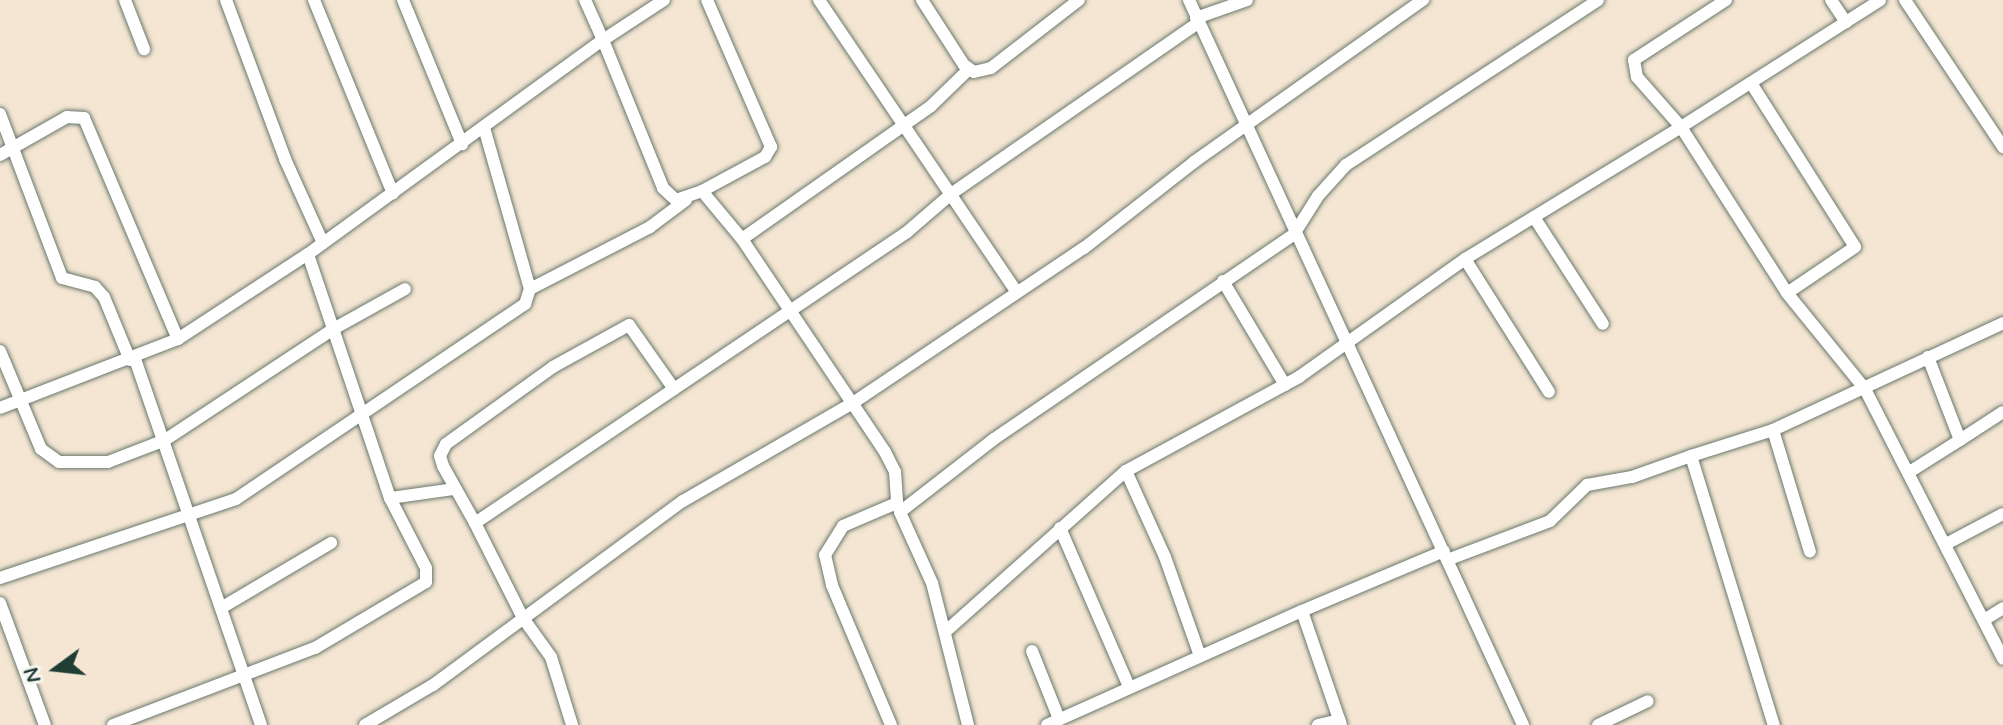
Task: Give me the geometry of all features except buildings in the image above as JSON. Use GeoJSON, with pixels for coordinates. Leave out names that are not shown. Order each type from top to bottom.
{"type":"FeatureCollection","features":[{"type":"Feature","properties":{"kind":"street"},"geometry":{"type":"LineString","coordinates":[[125,0],[144,49]]}},
{"type":"Feature","properties":{"kind":"street"},"geometry":{"type":"LineString","coordinates":[[226,0],[285,159],[323,243]]}},
{"type":"Feature","properties":{"kind":"street"},"geometry":{"type":"LineString","coordinates":[[314,0],[393,194]]}},
{"type":"Feature","properties":{"kind":"street"},"geometry":{"type":"LineString","coordinates":[[403,0],[462,144]]}},
{"type":"Feature","properties":{"kind":"street"},"geometry":{"type":"LineString","coordinates":[[585,0],[663,188],[676,200],[689,198]]}},
{"type":"Feature","properties":{"kind":"street"},"geometry":{"type":"LineString","coordinates":[[0,408],[133,360],[178,339],[308,254],[603,40],[664,0]]}},
{"type":"Feature","properties":{"kind":"street"},"geometry":{"type":"LineString","coordinates":[[530,289],[650,227],[689,198],[765,157],[771,147],[707,0]]}},
{"type":"Feature","properties":{"kind":"street"},"geometry":{"type":"LineString","coordinates":[[819,0],[1017,292]]}},
{"type":"Feature","properties":{"kind":"street"},"geometry":{"type":"LineString","coordinates":[[922,0],[968,70]]}},
{"type":"Feature","properties":{"kind":"street"},"geometry":{"type":"LineString","coordinates":[[742,239],[903,125],[968,70],[991,68],[1079,0]]}},
{"type":"Feature","properties":{"kind":"street"},"geometry":{"type":"LineString","coordinates":[[1189,0],[1249,122],[1294,234],[1523,725]]}},
{"type":"Feature","properties":{"kind":"street"},"geometry":{"type":"LineString","coordinates":[[475,523],[907,232],[951,194],[1197,20],[1247,0]]}},
{"type":"Feature","properties":{"kind":"street"},"geometry":{"type":"LineString","coordinates":[[365,725],[433,685],[738,465],[853,403],[1017,292],[1408,4],[1423,0]]}},
{"type":"Feature","properties":{"kind":"street"},"geometry":{"type":"LineString","coordinates":[[891,725],[832,585],[825,555],[843,526],[898,508],[1294,234],[1318,196],[1346,165],[1598,0]]}},
{"type":"Feature","properties":{"kind":"street"},"geometry":{"type":"LineString","coordinates":[[1726,0],[1634,60],[1637,77],[1681,127],[1787,293],[1865,389],[1911,471],[2003,659]]}},
{"type":"Feature","properties":{"kind":"street"},"geometry":{"type":"LineString","coordinates":[[1831,0],[1846,22]]}},
{"type":"Feature","properties":{"kind":"street"},"geometry":{"type":"LineString","coordinates":[[945,632],[1023,568],[1060,528],[1126,471],[1285,385],[1465,259],[1880,0]]}},
{"type":"Feature","properties":{"kind":"street"},"geometry":{"type":"LineString","coordinates":[[1905,0],[2003,147]]}},
{"type":"Feature","properties":{"kind":"street"},"geometry":{"type":"LineString","coordinates":[[1751,83],[1855,247],[1787,293]]}},
{"type":"Feature","properties":{"kind":"street"},"geometry":{"type":"LineString","coordinates":[[0,114],[62,278],[95,287],[104,297],[133,360],[165,440],[261,725]]}},
{"type":"Feature","properties":{"kind":"street"},"geometry":{"type":"LineString","coordinates":[[0,155],[67,117],[84,118],[178,339]]}},
{"type":"Feature","properties":{"kind":"street"},"geometry":{"type":"LineString","coordinates":[[0,578],[192,517],[236,499],[518,309],[530,297],[530,289],[484,128]]}},
{"type":"Feature","properties":{"kind":"street"},"geometry":{"type":"LineString","coordinates":[[702,191],[742,239],[791,310],[895,472],[898,508],[932,583],[968,725]]}},
{"type":"Feature","properties":{"kind":"street"},"geometry":{"type":"LineString","coordinates":[[1534,217],[1603,324]]}},
{"type":"Feature","properties":{"kind":"street"},"geometry":{"type":"LineString","coordinates":[[113,725],[244,679],[315,648],[426,582],[426,568],[390,498],[308,254]]}},
{"type":"Feature","properties":{"kind":"street"},"geometry":{"type":"LineString","coordinates":[[1465,259],[1549,392]]}},
{"type":"Feature","properties":{"kind":"street"},"geometry":{"type":"LineString","coordinates":[[1223,281],[1285,385]]}},
{"type":"Feature","properties":{"kind":"street"},"geometry":{"type":"LineString","coordinates":[[0,351],[41,449],[59,462],[108,462],[165,440],[335,328],[405,289]]}},
{"type":"Feature","properties":{"kind":"street"},"geometry":{"type":"LineString","coordinates":[[1032,651],[1053,722],[1302,611],[1445,556],[1550,521],[1587,485],[1632,477],[1773,430],[2003,323]]}},
{"type":"Feature","properties":{"kind":"street"},"geometry":{"type":"LineString","coordinates":[[572,725],[558,672],[523,618],[475,523],[454,489],[440,456],[446,444],[553,367],[629,325],[674,389]]}},
{"type":"Feature","properties":{"kind":"street"},"geometry":{"type":"LineString","coordinates":[[1928,357],[1960,440]]}},
{"type":"Feature","properties":{"kind":"street"},"geometry":{"type":"LineString","coordinates":[[1911,471],[2003,412]]}},
{"type":"Feature","properties":{"kind":"street"},"geometry":{"type":"LineString","coordinates":[[1773,430],[1810,552]]}},
{"type":"Feature","properties":{"kind":"street"},"geometry":{"type":"LineString","coordinates":[[1691,456],[1774,725]]}},
{"type":"Feature","properties":{"kind":"street"},"geometry":{"type":"LineString","coordinates":[[1126,471],[1154,531],[1200,656]]}},
{"type":"Feature","properties":{"kind":"street"},"geometry":{"type":"LineString","coordinates":[[390,498],[454,489]]}},
{"type":"Feature","properties":{"kind":"street"},"geometry":{"type":"LineString","coordinates":[[1946,544],[2003,514]]}},
{"type":"Feature","properties":{"kind":"street"},"geometry":{"type":"LineString","coordinates":[[1060,528],[1129,687]]}},
{"type":"Feature","properties":{"kind":"street"},"geometry":{"type":"LineString","coordinates":[[221,608],[331,543]]}},
{"type":"Feature","properties":{"kind":"street"},"geometry":{"type":"LineString","coordinates":[[0,603],[45,725]]}},
{"type":"Feature","properties":{"kind":"street"},"geometry":{"type":"LineString","coordinates":[[1984,620],[2003,608]]}},
{"type":"Feature","properties":{"kind":"street"},"geometry":{"type":"LineString","coordinates":[[1302,611],[1340,722],[1318,725]]}},
{"type":"Feature","properties":{"kind":"street"},"geometry":{"type":"LineString","coordinates":[[1598,725],[1648,701]]}}]}
